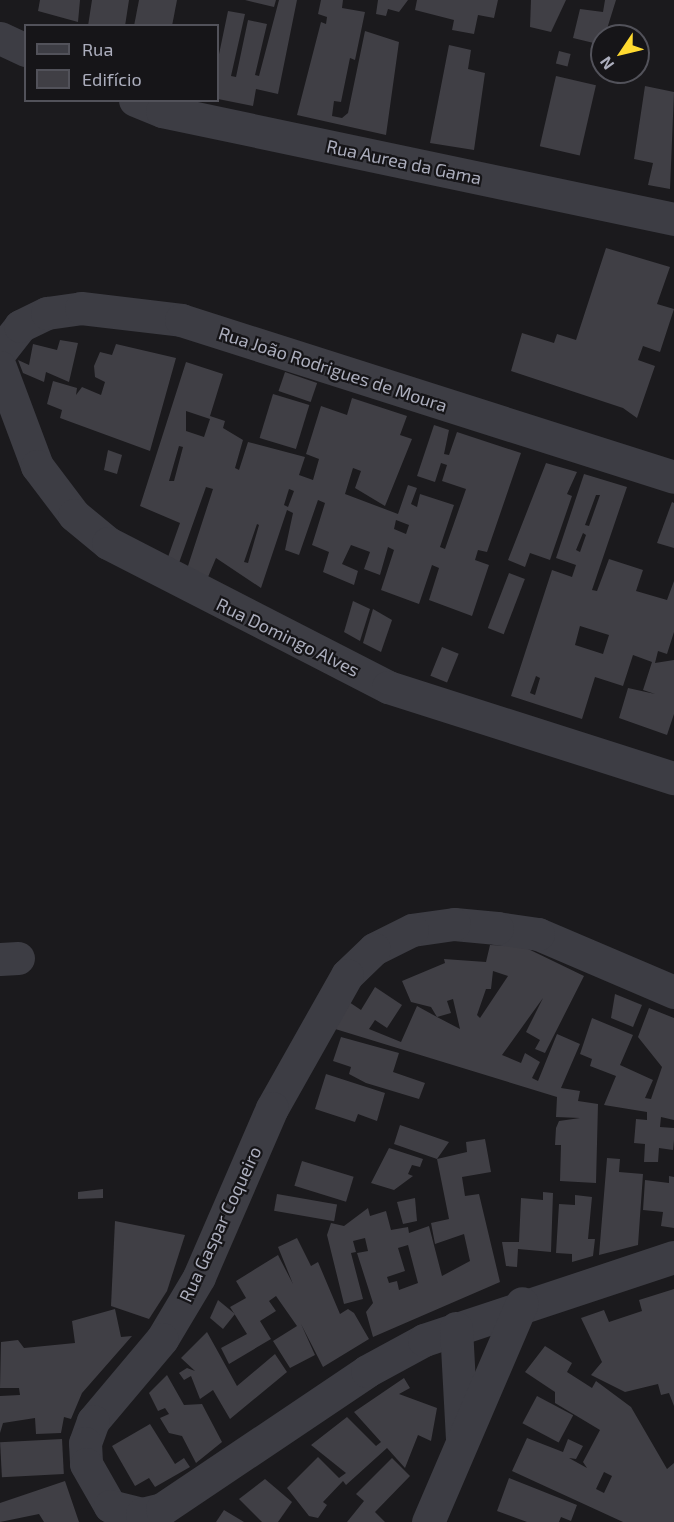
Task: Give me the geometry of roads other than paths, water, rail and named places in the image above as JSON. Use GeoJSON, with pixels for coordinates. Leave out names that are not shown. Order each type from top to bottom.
{"type":"FeatureCollection","features":[{"type":"Feature","properties":{"kind":"street"},"geometry":{"type":"LineString","coordinates":[[0,38],[24,49]]}},
{"type":"Feature","properties":{"kind":"street","name":"Rua Aurea da Gama"},"geometry":{"type":"LineString","coordinates":[[140,102],[162,111],[674,219]]}},
{"type":"Feature","properties":{"kind":"street","name":"Rua João Rodrigues de Moura"},"geometry":{"type":"LineString","coordinates":[[0,352],[20,326],[47,313],[81,308],[181,320],[674,477]]}},
{"type":"Feature","properties":{"kind":"street","name":"Rua Domingo Alves"},"geometry":{"type":"LineString","coordinates":[[0,368],[37,465],[74,515],[108,543],[388,687],[674,778]]}},
{"type":"Feature","properties":{"kind":"street","name":"Rua Gaspar Coqueiro"},"geometry":{"type":"LineString","coordinates":[[674,992],[538,934],[497,928],[453,924],[412,930],[374,949],[347,975],[272,1108],[199,1276],[168,1330],[93,1421],[85,1443],[86,1464],[109,1514],[142,1514],[162,1509],[367,1371],[456,1328],[522,1304],[674,1257]]}},
{"type":"Feature","properties":{"kind":"street"},"geometry":{"type":"LineString","coordinates":[[428,1522],[462,1438],[488,1392],[522,1304]]}},
{"type":"Feature","properties":{"kind":"street"},"geometry":{"type":"LineString","coordinates":[[456,1328],[462,1438]]}}]}
